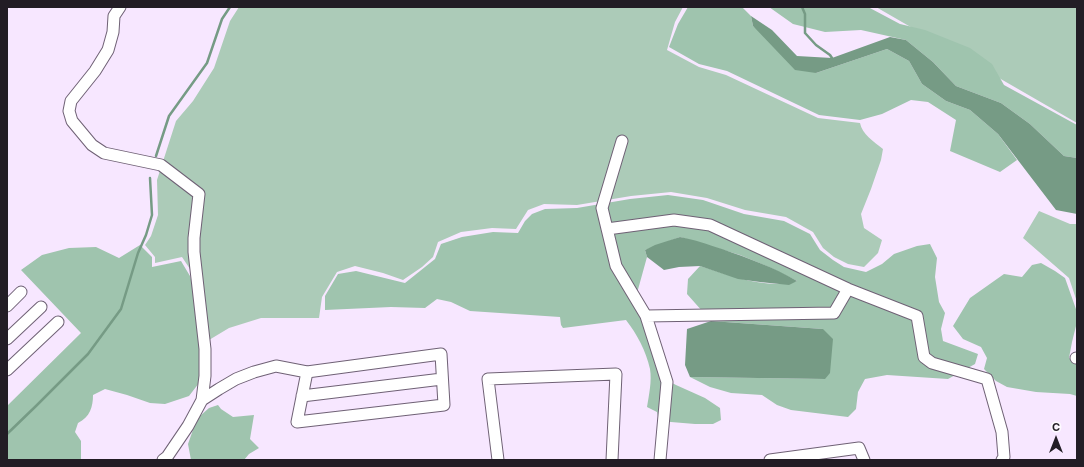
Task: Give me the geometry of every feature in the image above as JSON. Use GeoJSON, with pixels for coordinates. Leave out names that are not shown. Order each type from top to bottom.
{"type":"FeatureCollection","features":[{"type":"Feature","properties":{"kind":"lane"},"geometry":{"type":"LineString","coordinates":[[120,7],[114,16],[113,32],[108,50],[95,71],[71,101],[70,111],[72,121],[92,145],[104,153],[161,165],[199,194],[194,238],[194,252],[205,349],[205,376],[202,400],[188,426],[167,457],[163,460]]}},
{"type":"Feature","properties":{"kind":"lane"},"geometry":{"type":"LineString","coordinates":[[622,141],[602,208],[616,266],[646,316],[667,382],[660,460]]}},
{"type":"Feature","properties":{"kind":"lane"},"geometry":{"type":"LineString","coordinates":[[607,229],[674,220],[710,225],[848,289],[917,316],[924,356],[932,363],[987,380],[1002,432],[1004,457],[1002,460]]}},
{"type":"Feature","properties":{"kind":"lane"},"geometry":{"type":"LineString","coordinates":[[646,316],[834,314],[848,289]]}},
{"type":"Feature","properties":{"kind":"lane"},"geometry":{"type":"LineString","coordinates":[[7,306],[21,292]]}},
{"type":"Feature","properties":{"kind":"lane"},"geometry":{"type":"LineString","coordinates":[[7,339],[41,307]]}},
{"type":"Feature","properties":{"kind":"lane"},"geometry":{"type":"LineString","coordinates":[[7,370],[58,322]]}},
{"type":"Feature","properties":{"kind":"lane"},"geometry":{"type":"LineString","coordinates":[[202,400],[236,378],[276,366],[307,372],[441,354],[444,405],[297,422],[307,372]]}},
{"type":"Feature","properties":{"kind":"lane"},"geometry":{"type":"LineString","coordinates":[[498,460],[488,378],[616,374],[612,460]]}},
{"type":"Feature","properties":{"kind":"lane"},"geometry":{"type":"LineString","coordinates":[[302,396],[442,379]]}},
{"type":"Feature","properties":{"kind":"lane"},"geometry":{"type":"LineString","coordinates":[[770,460],[859,448],[864,460]]}},
{"type":"Feature","properties":{"kind":"shaded area"},"geometry":{"type":"Polygon","coordinates":[[[239,7],[683,7],[675,22],[667,50],[699,67],[726,75],[818,118],[860,123],[863,131],[872,141],[883,149],[881,160],[861,214],[864,228],[882,240],[878,253],[864,267],[848,264],[834,257],[823,248],[813,232],[786,217],[745,210],[707,198],[671,192],[631,196],[577,205],[544,204],[528,210],[516,229],[492,228],[461,232],[438,242],[433,257],[422,267],[403,280],[355,266],[337,272],[322,297],[319,318],[261,318],[229,328],[209,340],[194,275],[182,257],[155,263],[155,257],[145,245],[151,236],[158,215],[157,180],[176,121],[193,101],[214,68],[230,21],[239,7]]]}},
{"type":"Feature","properties":{"kind":"shaded area"},"geometry":{"type":"Polygon","coordinates":[[[688,7],[742,7],[751,16],[753,26],[816,73],[887,49],[909,61],[922,84],[946,101],[970,110],[998,134],[1017,160],[1000,172],[950,151],[956,120],[928,102],[911,100],[882,114],[860,120],[819,115],[727,71],[699,64],[669,47],[678,24],[688,7]]]}},
{"type":"Feature","properties":{"kind":"shaded area"},"geometry":{"type":"Polygon","coordinates":[[[769,7],[868,7],[900,24],[925,30],[970,48],[992,64],[1004,85],[1077,125],[1077,158],[1064,156],[1030,124],[1001,103],[956,86],[933,62],[906,40],[861,30],[825,32],[793,24],[769,7]]]}},
{"type":"Feature","properties":{"kind":"shaded area"},"geometry":{"type":"Polygon","coordinates":[[[876,7],[1077,7],[1077,123],[876,7]]]}},
{"type":"Feature","properties":{"kind":"shaded area"},"geometry":{"type":"Polygon","coordinates":[[[751,16],[772,30],[797,56],[832,58],[890,37],[906,40],[933,62],[956,86],[1001,103],[1030,124],[1064,156],[1077,158],[1077,214],[1056,210],[998,134],[970,110],[946,101],[922,84],[909,61],[887,49],[816,73],[795,70],[753,26],[751,16]]]}},
{"type":"Feature","properties":{"kind":"shaded area"},"geometry":{"type":"Polygon","coordinates":[[[668,195],[703,200],[744,214],[784,221],[810,234],[820,250],[844,267],[866,272],[882,264],[894,254],[917,246],[930,244],[937,258],[935,277],[939,302],[945,313],[941,329],[943,341],[978,354],[975,364],[948,379],[887,375],[865,379],[858,392],[856,409],[848,417],[791,410],[777,405],[762,395],[731,393],[710,387],[690,377],[825,379],[823,329],[711,321],[687,294],[688,279],[700,266],[739,278],[768,284],[797,281],[740,255],[680,237],[645,250],[647,257],[634,304],[645,322],[661,377],[705,398],[720,408],[721,420],[713,424],[659,421],[657,412],[647,407],[651,374],[650,369],[641,343],[626,320],[563,328],[560,317],[470,311],[451,302],[437,299],[425,308],[391,307],[325,310],[325,296],[338,274],[356,271],[405,283],[435,259],[441,244],[462,237],[493,232],[518,233],[525,221],[532,214],[545,209],[577,208],[630,199],[668,195]]]}},
{"type":"Feature","properties":{"kind":"shaded area"},"geometry":{"type":"Polygon","coordinates":[[[1039,211],[1070,224],[1077,224],[1077,302],[1069,278],[1023,238],[1039,211]]]}},
{"type":"Feature","properties":{"kind":"shaded area"},"geometry":{"type":"Polygon","coordinates":[[[680,237],[691,239],[751,259],[779,271],[797,281],[789,285],[738,279],[700,266],[679,267],[664,270],[647,257],[645,250],[655,245],[680,237]]]}},
{"type":"Feature","properties":{"kind":"shaded area"},"geometry":{"type":"Polygon","coordinates":[[[140,245],[152,257],[152,267],[181,261],[190,276],[199,308],[199,383],[189,396],[165,404],[150,403],[105,389],[93,395],[92,404],[88,415],[78,423],[75,432],[81,441],[81,460],[7,460],[7,406],[81,333],[21,270],[42,255],[69,248],[96,247],[119,258],[140,245]]]}},
{"type":"Feature","properties":{"kind":"shaded area"},"geometry":{"type":"Polygon","coordinates":[[[1041,263],[1065,278],[1077,312],[1077,322],[1069,358],[1077,362],[1077,396],[1070,394],[1036,392],[1007,387],[996,381],[984,369],[987,358],[981,347],[963,339],[953,326],[970,298],[1004,274],[1022,277],[1032,265],[1041,263]]]}},
{"type":"Feature","properties":{"kind":"shaded area"},"geometry":{"type":"Polygon","coordinates":[[[711,321],[823,329],[833,339],[830,373],[825,379],[690,377],[685,365],[687,329],[711,321]]]}},
{"type":"Feature","properties":{"kind":"shaded area"},"geometry":{"type":"Polygon","coordinates":[[[218,405],[221,409],[233,417],[254,415],[250,439],[259,448],[249,454],[244,460],[191,460],[188,444],[194,427],[200,416],[209,408],[218,405]]]}},
{"type":"Feature","properties":{"kind":"waterway"},"geometry":{"type":"LineString","coordinates":[[156,156],[169,116],[207,63],[222,19],[230,7]]}},
{"type":"Feature","properties":{"kind":"waterway"},"geometry":{"type":"LineString","coordinates":[[802,7],[805,14],[805,33],[816,45],[832,58]]}},
{"type":"Feature","properties":{"kind":"waterway"},"geometry":{"type":"LineString","coordinates":[[7,434],[88,354],[121,309],[138,253],[146,235],[152,215],[150,178]]}}]}
